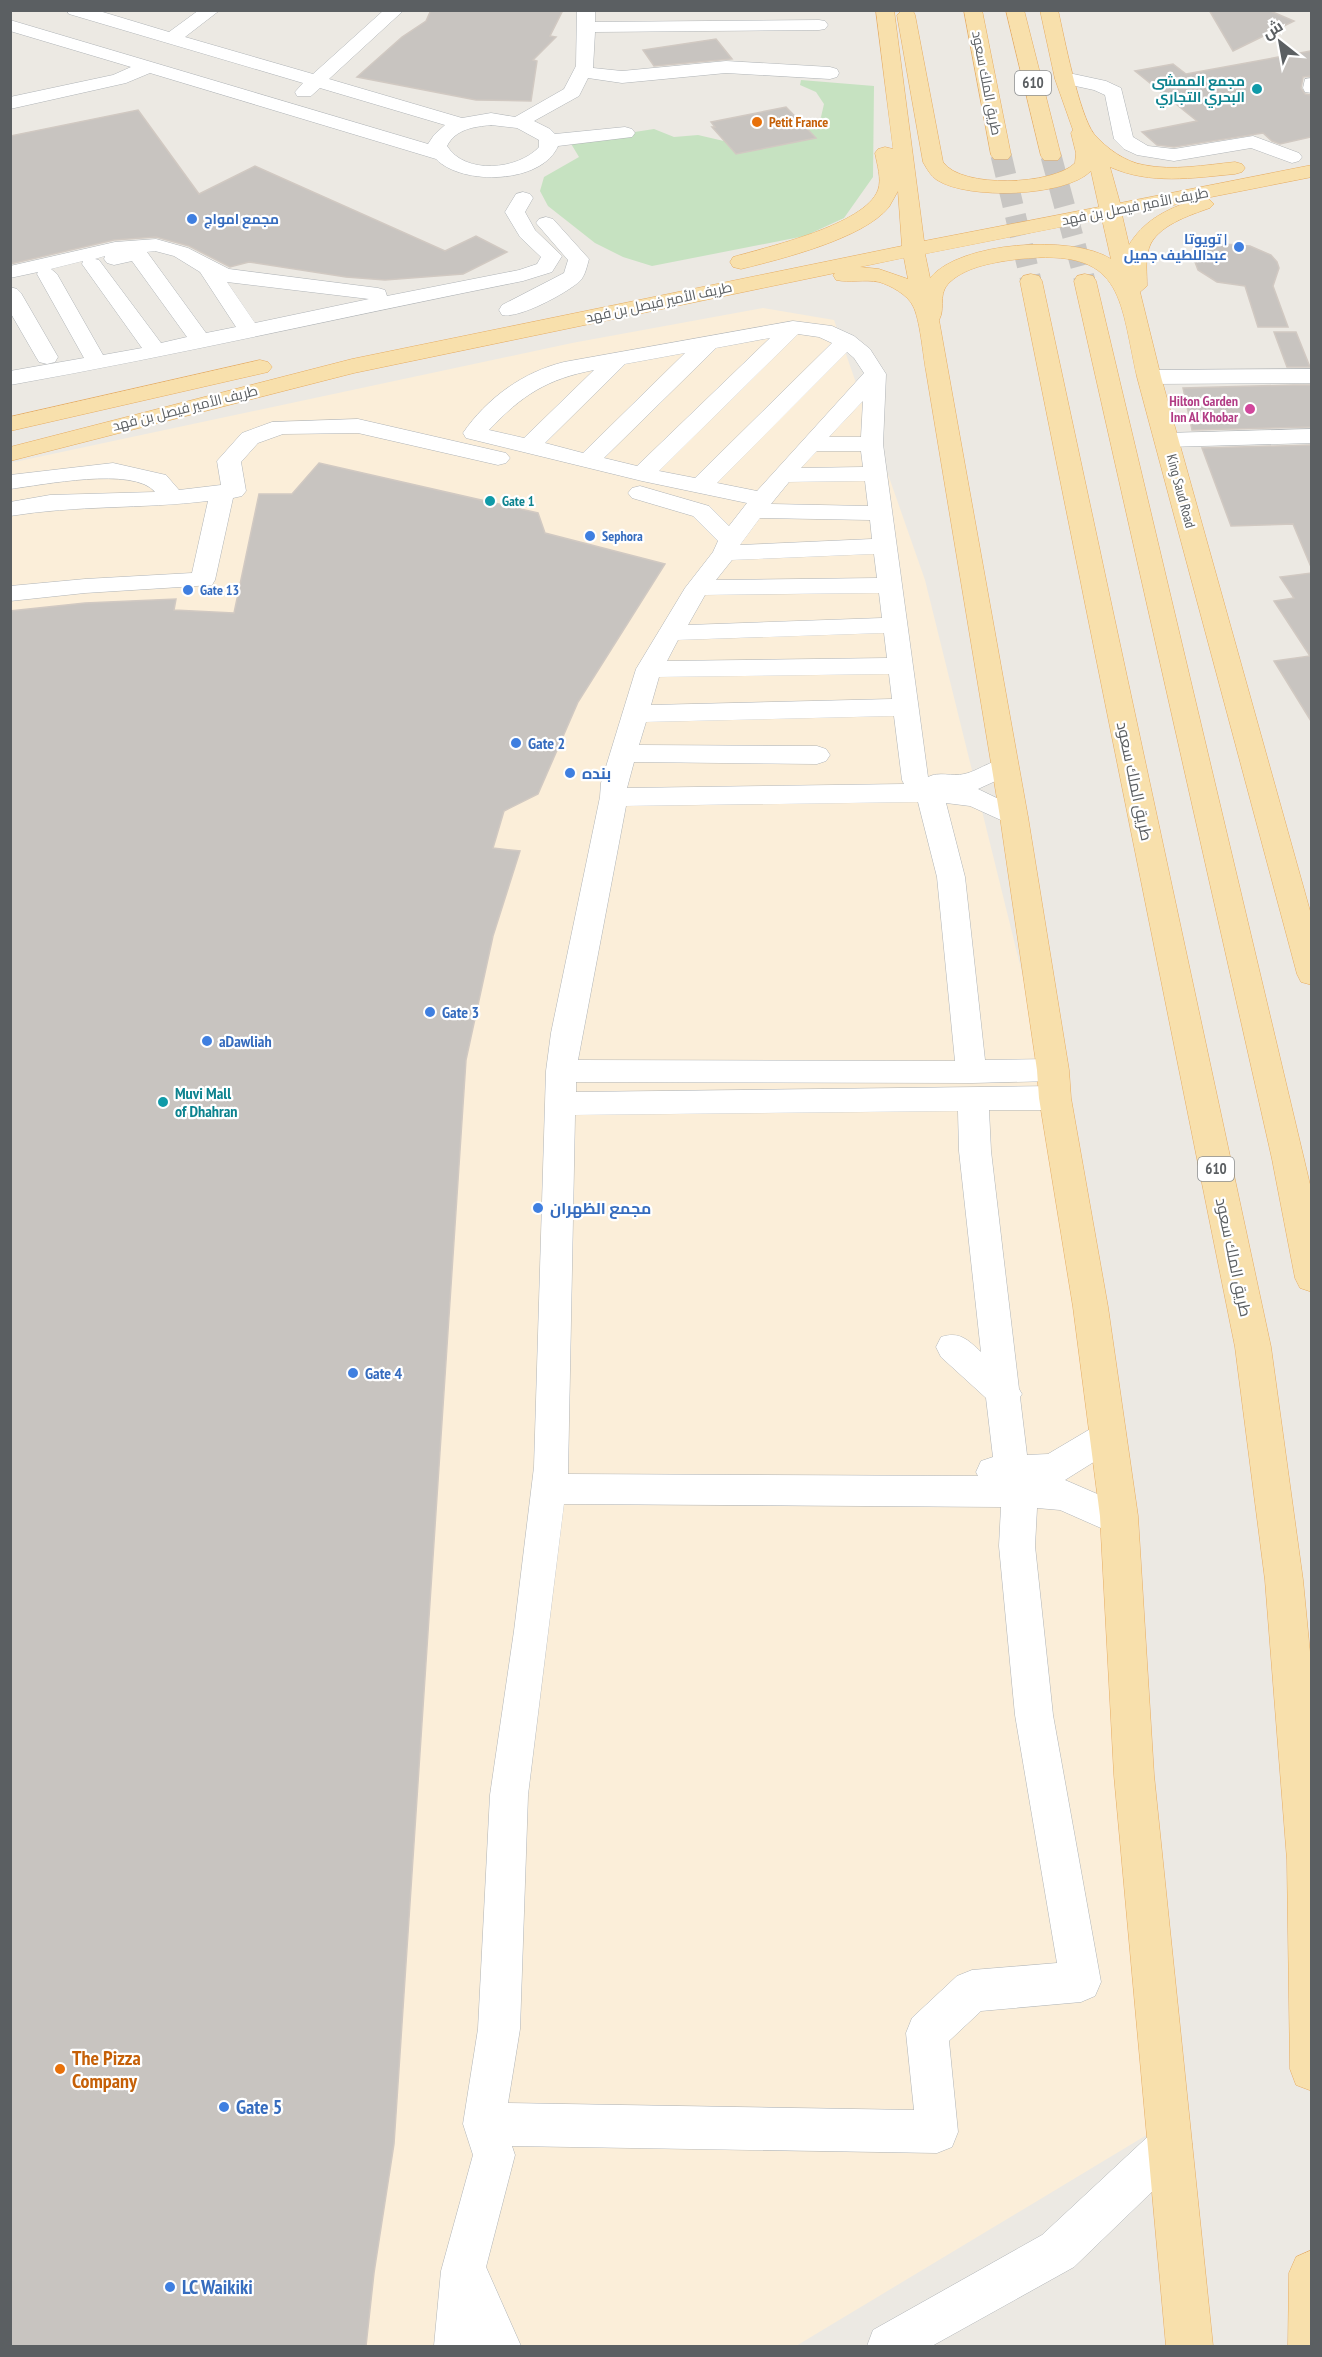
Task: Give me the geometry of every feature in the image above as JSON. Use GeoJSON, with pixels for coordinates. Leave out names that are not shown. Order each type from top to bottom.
{"type":"FeatureCollection","features":[{"type":"Feature","properties":{"kind":"main road"},"geometry":{"type":"LineString","coordinates":[[741,262],[828,236],[848,227],[882,203],[888,189],[888,182],[872,10]]}},
{"type":"Feature","properties":{"kind":"main road"},"geometry":{"type":"LineString","coordinates":[[885,10],[906,234],[927,317],[1014,817],[1054,1084],[1086,1275],[1108,1435],[1119,1520],[1134,1773],[1178,2197],[1190,2346]]}},
{"type":"Feature","properties":{"kind":"main road"},"geometry":{"type":"LineString","coordinates":[[905,10],[933,162],[946,177],[979,186],[1017,186],[1051,182],[1078,172],[1085,165],[1087,158],[1082,127]]}},
{"type":"Feature","properties":{"kind":"main road","name":"طريق الملك سعود"},"geometry":{"type":"LineString","coordinates":[[973,10],[1001,155]]}},
{"type":"Feature","properties":{"kind":"main road","name":"610"},"geometry":{"type":"LineString","coordinates":[[1015,10],[1051,156]]}},
{"type":"Feature","properties":{"kind":"main road","name":"King Saud Road"},"geometry":{"type":"LineString","coordinates":[[1049,10],[1064,78],[1110,201],[1128,292],[1149,377],[1311,974]]}},
{"type":"Feature","properties":{"kind":"main road"},"geometry":{"type":"LineString","coordinates":[[1082,127],[1117,163],[1143,172],[1160,173],[1240,167]]}},
{"type":"Feature","properties":{"kind":"main road"},"geometry":{"type":"LineString","coordinates":[[1136,324],[1136,258],[1139,245],[1149,231],[1195,206],[1302,164]]}},
{"type":"Feature","properties":{"kind":"main road","name":"طريف الأمير فيصل بن فهد"},"geometry":{"type":"LineString","coordinates":[[718,267],[1110,201],[1302,164]]}},
{"type":"Feature","properties":{"kind":"main road","name":"طريف الأمير فيصل بن فهد"},"geometry":{"type":"LineString","coordinates":[[1040,204],[1110,201],[1240,167],[1302,164]]}},
{"type":"Feature","properties":{"kind":"main road","name":"طريف الأمير فيصل بن فهد"},"geometry":{"type":"LineString","coordinates":[[10,454],[352,366],[676,298],[906,234]]}},
{"type":"Feature","properties":{"kind":"main road"},"geometry":{"type":"LineString","coordinates":[[927,317],[931,292],[947,274],[964,265],[988,258],[1033,252],[1088,256],[1112,270],[1128,292]]}},
{"type":"Feature","properties":{"kind":"main road"},"geometry":{"type":"LineString","coordinates":[[676,298],[857,273],[875,274],[899,281],[916,293],[927,317]]}},
{"type":"Feature","properties":{"kind":"main road"},"geometry":{"type":"LineString","coordinates":[[1085,280],[1288,1159],[1311,1278]]}},
{"type":"Feature","properties":{"kind":"main road","name":"طريق الملك سعود"},"geometry":{"type":"LineString","coordinates":[[1031,281],[1253,1347],[1284,1580],[1308,1860],[1311,2069]]}},
{"type":"Feature","properties":{"kind":"main road","name":"طريف الأمير فيصل بن فهد"},"geometry":{"type":"LineString","coordinates":[[487,315],[579,295]]}},
{"type":"Feature","properties":{"kind":"main road"},"geometry":{"type":"LineString","coordinates":[[301,357],[405,333]]}},
{"type":"Feature","properties":{"kind":"main road","name":"طريف الأمير فيصل بن فهد"},"geometry":{"type":"LineString","coordinates":[[10,424],[278,363]]}},
{"type":"Feature","properties":{"kind":"main road"},"geometry":{"type":"LineString","coordinates":[[1311,2273],[1311,2346]]}},
{"type":"Feature","properties":{"kind":"street"},"geometry":{"type":"LineString","coordinates":[[75,10],[462,124]]}},
{"type":"Feature","properties":{"kind":"street"},"geometry":{"type":"LineString","coordinates":[[172,38],[210,10]]}},
{"type":"Feature","properties":{"kind":"street"},"geometry":{"type":"LineString","coordinates":[[284,107],[318,81],[394,10]]}},
{"type":"Feature","properties":{"kind":"street"},"geometry":{"type":"LineString","coordinates":[[796,10],[819,18]]}},
{"type":"Feature","properties":{"kind":"street"},"geometry":{"type":"LineString","coordinates":[[521,122],[572,92],[585,66],[586,19],[819,18]]}},
{"type":"Feature","properties":{"kind":"street"},"geometry":{"type":"LineString","coordinates":[[10,25],[440,154],[449,162],[463,168],[499,171],[516,168],[536,160],[547,149],[548,141],[543,133],[521,122],[491,119],[462,124],[449,130],[440,138],[437,146],[440,154]]}},
{"type":"Feature","properties":{"kind":"street"},"geometry":{"type":"LineString","coordinates":[[10,103],[119,79],[148,66]]}},
{"type":"Feature","properties":{"kind":"street"},"geometry":{"type":"LineString","coordinates":[[582,72],[622,77],[726,67],[830,73]]}},
{"type":"Feature","properties":{"kind":"street"},"geometry":{"type":"LineString","coordinates":[[10,85],[106,69]]}},
{"type":"Feature","properties":{"kind":"street"},"geometry":{"type":"LineString","coordinates":[[1064,78],[1099,85],[1114,92],[1125,139],[1144,152],[1174,155],[1253,142],[1302,164]]}},
{"type":"Feature","properties":{"kind":"street"},"geometry":{"type":"LineString","coordinates":[[1311,83],[1311,88]]}},
{"type":"Feature","properties":{"kind":"street"},"geometry":{"type":"LineString","coordinates":[[548,141],[625,133]]}},
{"type":"Feature","properties":{"kind":"street"},"geometry":{"type":"LineString","coordinates":[[499,171],[579,259],[573,276],[551,290],[510,309]]}},
{"type":"Feature","properties":{"kind":"street"},"geometry":{"type":"LineString","coordinates":[[10,365],[97,363],[523,275],[545,268],[552,256],[527,233],[515,212],[523,198]]}},
{"type":"Feature","properties":{"kind":"street"},"geometry":{"type":"LineString","coordinates":[[10,272],[115,248],[156,245],[182,252],[208,268],[225,275],[409,297]]}},
{"type":"Feature","properties":{"kind":"street"},"geometry":{"type":"LineString","coordinates":[[10,283],[137,253],[201,341]]}},
{"type":"Feature","properties":{"kind":"street"},"geometry":{"type":"LineString","coordinates":[[92,264],[155,351]]}},
{"type":"Feature","properties":{"kind":"street"},"geometry":{"type":"LineString","coordinates":[[208,268],[249,330]]}},
{"type":"Feature","properties":{"kind":"street"},"geometry":{"type":"LineString","coordinates":[[47,274],[97,363]]}},
{"type":"Feature","properties":{"kind":"street"},"geometry":{"type":"LineString","coordinates":[[10,293],[50,364]]}},
{"type":"Feature","properties":{"kind":"street"},"geometry":{"type":"LineString","coordinates":[[642,474],[793,327]]}},
{"type":"Feature","properties":{"kind":"street"},"geometry":{"type":"LineString","coordinates":[[470,442],[501,404],[539,376],[793,327],[824,331],[846,341],[862,354],[874,374],[872,444],[906,707],[922,787],[940,828],[951,877],[973,1086],[975,1151],[1016,1482],[1017,1546],[1034,1715],[1081,1982],[972,1991],[927,2033],[938,2132],[484,2124]]}},
{"type":"Feature","properties":{"kind":"street"},"geometry":{"type":"LineString","coordinates":[[699,486],[846,341]]}},
{"type":"Feature","properties":{"kind":"street"},"geometry":{"type":"LineString","coordinates":[[588,461],[708,343]]}},
{"type":"Feature","properties":{"kind":"street"},"geometry":{"type":"LineString","coordinates":[[528,447],[617,360]]}},
{"type":"Feature","properties":{"kind":"street"},"geometry":{"type":"LineString","coordinates":[[10,378],[50,364]]}},
{"type":"Feature","properties":{"kind":"street"},"geometry":{"type":"LineString","coordinates":[[456,2346],[464,2267],[494,2156],[484,2124],[499,2029],[509,1795],[550,1478],[561,1071],[566,1033],[617,778],[649,669],[697,588],[766,495],[874,374]]}},
{"type":"Feature","properties":{"kind":"street"},"geometry":{"type":"LineString","coordinates":[[1149,377],[1311,376]]}},
{"type":"Feature","properties":{"kind":"street"},"geometry":{"type":"LineString","coordinates":[[10,508],[50,502],[173,498],[234,491],[229,461],[250,438],[280,428],[358,426],[470,442],[528,447],[699,486],[881,513]]}},
{"type":"Feature","properties":{"kind":"street"},"geometry":{"type":"LineString","coordinates":[[1167,440],[1311,436]]}},
{"type":"Feature","properties":{"kind":"street"},"geometry":{"type":"LineString","coordinates":[[470,442],[701,511],[727,546]]}},
{"type":"Feature","properties":{"kind":"street"},"geometry":{"type":"LineString","coordinates":[[810,444],[872,444]]}},
{"type":"Feature","properties":{"kind":"street"},"geometry":{"type":"LineString","coordinates":[[10,482],[113,470],[158,480],[173,498]]}},
{"type":"Feature","properties":{"kind":"street"},"geometry":{"type":"LineString","coordinates":[[766,495],[876,474]]}},
{"type":"Feature","properties":{"kind":"street"},"geometry":{"type":"LineString","coordinates":[[10,594],[85,586],[203,580],[222,493]]}},
{"type":"Feature","properties":{"kind":"street"},"geometry":{"type":"LineString","coordinates":[[727,546],[885,546]]}},
{"type":"Feature","properties":{"kind":"street"},"geometry":{"type":"LineString","coordinates":[[697,588],[890,585]]}},
{"type":"Feature","properties":{"kind":"street"},"geometry":{"type":"LineString","coordinates":[[671,633],[895,625]]}},
{"type":"Feature","properties":{"kind":"street"},"geometry":{"type":"LineString","coordinates":[[649,669],[900,666]]}},
{"type":"Feature","properties":{"kind":"street"},"geometry":{"type":"LineString","coordinates":[[634,714],[906,707]]}},
{"type":"Feature","properties":{"kind":"street"},"geometry":{"type":"LineString","coordinates":[[617,778],[817,755]]}},
{"type":"Feature","properties":{"kind":"street"},"geometry":{"type":"LineString","coordinates":[[617,778],[922,787],[967,783],[1004,767]]}},
{"type":"Feature","properties":{"kind":"street"},"geometry":{"type":"LineString","coordinates":[[922,787],[975,798],[1014,817]]}},
{"type":"Feature","properties":{"kind":"street"},"geometry":{"type":"LineString","coordinates":[[561,1071],[973,1086]]}},
{"type":"Feature","properties":{"kind":"street"},"geometry":{"type":"LineString","coordinates":[[559,1104],[1054,1084]]}},
{"type":"Feature","properties":{"kind":"street"},"geometry":{"type":"LineString","coordinates":[[953,1347],[1005,1394]]}},
{"type":"Feature","properties":{"kind":"street"},"geometry":{"type":"LineString","coordinates":[[1016,1482],[1054,1469],[1108,1435]]}},
{"type":"Feature","properties":{"kind":"street"},"geometry":{"type":"LineString","coordinates":[[550,1478],[1016,1482],[1063,1495],[1119,1520]]}},
{"type":"Feature","properties":{"kind":"street"},"geometry":{"type":"LineString","coordinates":[[889,2346],[1058,2251],[1171,2144]]}},
{"type":"Feature","properties":{"kind":"street"},"geometry":{"type":"LineString","coordinates":[[464,2267],[498,2346]]}},
{"type":"Feature","properties":{"kind":"shaded area","name":"مجمع الظهران"},"geometry":{"type":"Polygon","coordinates":[[[763,308],[834,320],[925,580],[1024,981],[1109,1435],[1150,2133],[796,2346],[11,2346],[10,463],[572,343],[763,308]]]}},
{"type":"Feature","properties":{"kind":"green space"},"geometry":{"type":"Polygon","coordinates":[[[801,80],[874,86],[873,177],[844,218],[805,236],[652,266],[623,257],[595,243],[548,206],[540,191],[544,177],[579,157],[570,142],[654,129],[674,137],[698,135],[741,145],[803,132],[821,117],[824,104],[816,92],[800,85],[801,80]]]}},
{"type":"Feature","properties":{"kind":"building"},"geometry":{"type":"Polygon","coordinates":[[[431,10],[563,10],[550,36],[556,37],[533,60],[537,61],[531,101],[476,100],[357,77],[402,37],[426,21],[431,10]]]}},
{"type":"Feature","properties":{"kind":"building"},"geometry":{"type":"Polygon","coordinates":[[[1209,10],[1268,10],[1294,21],[1233,51],[1209,10]]]}},
{"type":"Feature","properties":{"kind":"building"},"geometry":{"type":"Polygon","coordinates":[[[716,39],[732,59],[654,66],[643,50],[716,39]]]}},
{"type":"Feature","properties":{"kind":"building"},"geometry":{"type":"Polygon","coordinates":[[[1311,51],[1311,76],[1303,77],[1301,88],[1305,94],[1311,95],[1311,137],[1280,144],[1272,141],[1263,133],[1174,147],[1157,145],[1142,132],[1197,121],[1135,71],[1173,64],[1186,74],[1311,51]]]}},
{"type":"Feature","properties":{"kind":"building"},"geometry":{"type":"Polygon","coordinates":[[[786,107],[816,138],[736,154],[712,127],[715,127],[711,122],[786,107]]]}},
{"type":"Feature","properties":{"kind":"building","name":"مجمع امواج"},"geometry":{"type":"Polygon","coordinates":[[[138,110],[199,194],[255,166],[445,251],[476,236],[507,252],[463,274],[385,280],[346,277],[249,262],[230,267],[189,246],[156,237],[114,240],[10,264],[10,136],[138,110]]]}},
{"type":"Feature","properties":{"kind":"building"},"geometry":{"type":"Polygon","coordinates":[[[1224,244],[1250,246],[1271,255],[1277,262],[1279,268],[1273,286],[1288,327],[1258,327],[1245,286],[1217,282],[1198,270],[1195,262],[1197,255],[1203,250],[1224,244]]]}},
{"type":"Feature","properties":{"kind":"building"},"geometry":{"type":"Polygon","coordinates":[[[1274,332],[1296,332],[1310,367],[1287,367],[1274,332]]]}},
{"type":"Feature","properties":{"kind":"building","name":"Hilton Garden Inn Al Khobar"},"geometry":{"type":"Polygon","coordinates":[[[1311,385],[1311,427],[1192,430],[1183,388],[1311,385]]]}},
{"type":"Feature","properties":{"kind":"building"},"geometry":{"type":"Polygon","coordinates":[[[1311,445],[1311,567],[1293,524],[1231,526],[1202,448],[1311,445]]]}},
{"type":"Feature","properties":{"kind":"building"},"geometry":{"type":"Polygon","coordinates":[[[319,463],[538,513],[545,533],[665,564],[578,702],[538,794],[504,811],[493,848],[520,851],[493,936],[466,1060],[394,2144],[374,2273],[366,2346],[10,2346],[10,611],[85,603],[176,599],[174,610],[234,613],[259,494],[292,494],[319,463]]]}},
{"type":"Feature","properties":{"kind":"building"},"geometry":{"type":"Polygon","coordinates":[[[1311,573],[1311,721],[1274,661],[1310,656],[1274,601],[1294,598],[1280,577],[1311,573]]]}},
{"type":"Feature","properties":{"kind":"tunnel"},"geometry":{"type":"LineString","coordinates":[[1001,155],[1031,281]]}},
{"type":"Feature","properties":{"kind":"tunnel"},"geometry":{"type":"LineString","coordinates":[[1051,156],[1085,281]]}},
{"type":"Feature","properties":{"kind":"place","name":"مجمع الممشى البحري التجاري"},"geometry":{"type":"Point","coordinates":[1257,89]}},
{"type":"Feature","properties":{"kind":"place","name":"Petit France"},"geometry":{"type":"Point","coordinates":[757,122]}},
{"type":"Feature","properties":{"kind":"place","name":"مجمع امواج"},"geometry":{"type":"Point","coordinates":[192,219]}},
{"type":"Feature","properties":{"kind":"place","name":"تويوتا | عبداللطيف جميل"},"geometry":{"type":"Point","coordinates":[1239,247]}},
{"type":"Feature","properties":{"kind":"place","name":"Hilton Garden Inn Al Khobar"},"geometry":{"type":"Point","coordinates":[1250,409]}},
{"type":"Feature","properties":{"kind":"place","name":"Gate 1"},"geometry":{"type":"Point","coordinates":[490,501]}},
{"type":"Feature","properties":{"kind":"place","name":"Sephora"},"geometry":{"type":"Point","coordinates":[590,536]}},
{"type":"Feature","properties":{"kind":"place","name":"Gate 13"},"geometry":{"type":"Point","coordinates":[188,590]}},
{"type":"Feature","properties":{"kind":"place","name":"Gate 2"},"geometry":{"type":"Point","coordinates":[516,743]}},
{"type":"Feature","properties":{"kind":"place","name":"بنده"},"geometry":{"type":"Point","coordinates":[570,773]}},
{"type":"Feature","properties":{"kind":"place","name":"Gate 3"},"geometry":{"type":"Point","coordinates":[430,1012]}},
{"type":"Feature","properties":{"kind":"place","name":"aDawliah"},"geometry":{"type":"Point","coordinates":[207,1041]}},
{"type":"Feature","properties":{"kind":"place","name":"Muvi Mall of Dhahran"},"geometry":{"type":"Point","coordinates":[163,1102]}},
{"type":"Feature","properties":{"kind":"place","name":"مجمع الظهران"},"geometry":{"type":"Point","coordinates":[538,1208]}},
{"type":"Feature","properties":{"kind":"place","name":"Gate 4"},"geometry":{"type":"Point","coordinates":[353,1373]}},
{"type":"Feature","properties":{"kind":"place","name":"The Pizza Company"},"geometry":{"type":"Point","coordinates":[60,2069]}},
{"type":"Feature","properties":{"kind":"place","name":"Gate 5"},"geometry":{"type":"Point","coordinates":[224,2107]}},
{"type":"Feature","properties":{"kind":"place","name":"LC Waikiki"},"geometry":{"type":"Point","coordinates":[170,2287]}}]}
